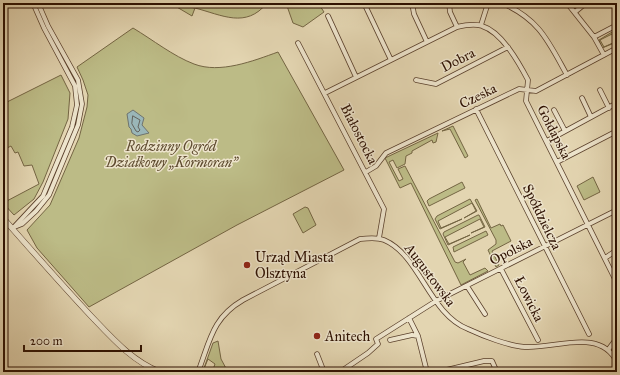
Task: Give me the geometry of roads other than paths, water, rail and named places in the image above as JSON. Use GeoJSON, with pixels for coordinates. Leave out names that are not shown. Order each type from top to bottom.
{"type":"FeatureCollection","features":[{"type":"Feature","properties":{"kind":"street"},"geometry":{"type":"LineString","coordinates":[[12,228],[43,196],[72,127],[77,105],[75,86],[44,28],[33,3]]}},
{"type":"Feature","properties":{"kind":"street"},"geometry":{"type":"LineString","coordinates":[[12,228],[22,224],[36,212],[49,195],[78,125],[82,104],[78,80],[48,26],[38,3]]}},
{"type":"Feature","properties":{"kind":"street"},"geometry":{"type":"LineString","coordinates":[[364,3],[391,60]]}},
{"type":"Feature","properties":{"kind":"street"},"geometry":{"type":"LineString","coordinates":[[412,3],[414,14],[427,42]]}},
{"type":"Feature","properties":{"kind":"street"},"geometry":{"type":"LineString","coordinates":[[449,3],[450,12],[457,27]]}},
{"type":"Feature","properties":{"kind":"street"},"geometry":{"type":"LineString","coordinates":[[325,93],[457,27],[468,24],[481,25],[488,3]]}},
{"type":"Feature","properties":{"kind":"street"},"geometry":{"type":"LineString","coordinates":[[502,3],[523,14],[538,26],[567,75]]}},
{"type":"Feature","properties":{"kind":"street"},"geometry":{"type":"LineString","coordinates":[[567,3],[576,12],[594,37],[604,55]]}},
{"type":"Feature","properties":{"kind":"street"},"geometry":{"type":"LineString","coordinates":[[576,12],[586,3]]}},
{"type":"Feature","properties":{"kind":"street"},"geometry":{"type":"LineString","coordinates":[[328,16],[356,77]]}},
{"type":"Feature","properties":{"kind":"street","name":"Gołdapska"},"geometry":{"type":"LineString","coordinates":[[481,25],[508,47],[528,80],[526,101],[617,283]]}},
{"type":"Feature","properties":{"kind":"street"},"geometry":{"type":"LineString","coordinates":[[594,37],[617,25]]}},
{"type":"Feature","properties":{"kind":"street","name":"Białostocka"},"geometry":{"type":"LineString","coordinates":[[298,43],[384,209],[379,238]]}},
{"type":"Feature","properties":{"kind":"street","name":"Dobra"},"geometry":{"type":"LineString","coordinates":[[416,80],[436,84],[508,47]]}},
{"type":"Feature","properties":{"kind":"street","name":"Czeska"},"geometry":{"type":"LineString","coordinates":[[366,172],[376,166],[386,153],[519,89],[536,91],[617,48]]}},
{"type":"Feature","properties":{"kind":"street"},"geometry":{"type":"LineString","coordinates":[[600,90],[609,108]]}},
{"type":"Feature","properties":{"kind":"street"},"geometry":{"type":"LineString","coordinates":[[582,98],[591,117]]}},
{"type":"Feature","properties":{"kind":"street"},"geometry":{"type":"LineString","coordinates":[[546,141],[617,104]]}},
{"type":"Feature","properties":{"kind":"street","name":"Spółdzielcza"},"geometry":{"type":"LineString","coordinates":[[476,109],[589,334]]}},
{"type":"Feature","properties":{"kind":"street"},"geometry":{"type":"LineString","coordinates":[[554,110],[565,131]]}},
{"type":"Feature","properties":{"kind":"street"},"geometry":{"type":"LineString","coordinates":[[557,162],[617,131]]}},
{"type":"Feature","properties":{"kind":"street","name":"Opolska"},"geometry":{"type":"LineString","coordinates":[[410,318],[436,301],[617,210]]}},
{"type":"Feature","properties":{"kind":"street"},"geometry":{"type":"LineString","coordinates":[[3,218],[55,279],[117,342],[146,366],[160,372]]}},
{"type":"Feature","properties":{"kind":"street"},"geometry":{"type":"LineString","coordinates":[[198,372],[216,324],[233,305],[360,239],[379,238]]}},
{"type":"Feature","properties":{"kind":"street","name":"Augustowska"},"geometry":{"type":"LineString","coordinates":[[379,238],[391,244],[405,256],[448,317],[459,326],[515,345],[531,347],[589,342],[599,344],[608,350],[617,362]]}},
{"type":"Feature","properties":{"kind":"street"},"geometry":{"type":"LineString","coordinates":[[605,258],[617,250]]}},
{"type":"Feature","properties":{"kind":"street","name":"Łowicka"},"geometry":{"type":"LineString","coordinates":[[501,269],[538,340]]}},
{"type":"Feature","properties":{"kind":"street"},"geometry":{"type":"LineString","coordinates":[[467,286],[485,314]]}},
{"type":"Feature","properties":{"kind":"street"},"geometry":{"type":"LineString","coordinates":[[340,372],[368,353],[378,344],[376,339],[410,318],[418,336],[427,372]]}},
{"type":"Feature","properties":{"kind":"street"},"geometry":{"type":"LineString","coordinates":[[390,340],[412,335],[418,336]]}},
{"type":"Feature","properties":{"kind":"street"},"geometry":{"type":"LineString","coordinates":[[608,350],[617,338]]}},
{"type":"Feature","properties":{"kind":"street"},"geometry":{"type":"LineString","coordinates":[[317,354],[324,372]]}},
{"type":"Feature","properties":{"kind":"street"},"geometry":{"type":"LineString","coordinates":[[438,372],[484,360],[492,361],[497,372]]}},
{"type":"Feature","properties":{"kind":"water"},"geometry":{"type":"Polygon","coordinates":[[[133,110],[144,118],[142,125],[149,133],[137,136],[132,133],[129,127],[127,114],[133,110]]]}},
{"type":"Feature","properties":{"kind":"place","name":"Urząd Miasta Olsztyna"},"geometry":{"type":"Point","coordinates":[247,265]}},
{"type":"Feature","properties":{"kind":"place","name":"Anitech"},"geometry":{"type":"Point","coordinates":[317,336]}},
{"type":"Feature","properties":{"kind":"park label","name":"Rodzinny Ogród Działkowy „Kormoran”"},"geometry":{"type":"Point","coordinates":[171,154]}}]}
